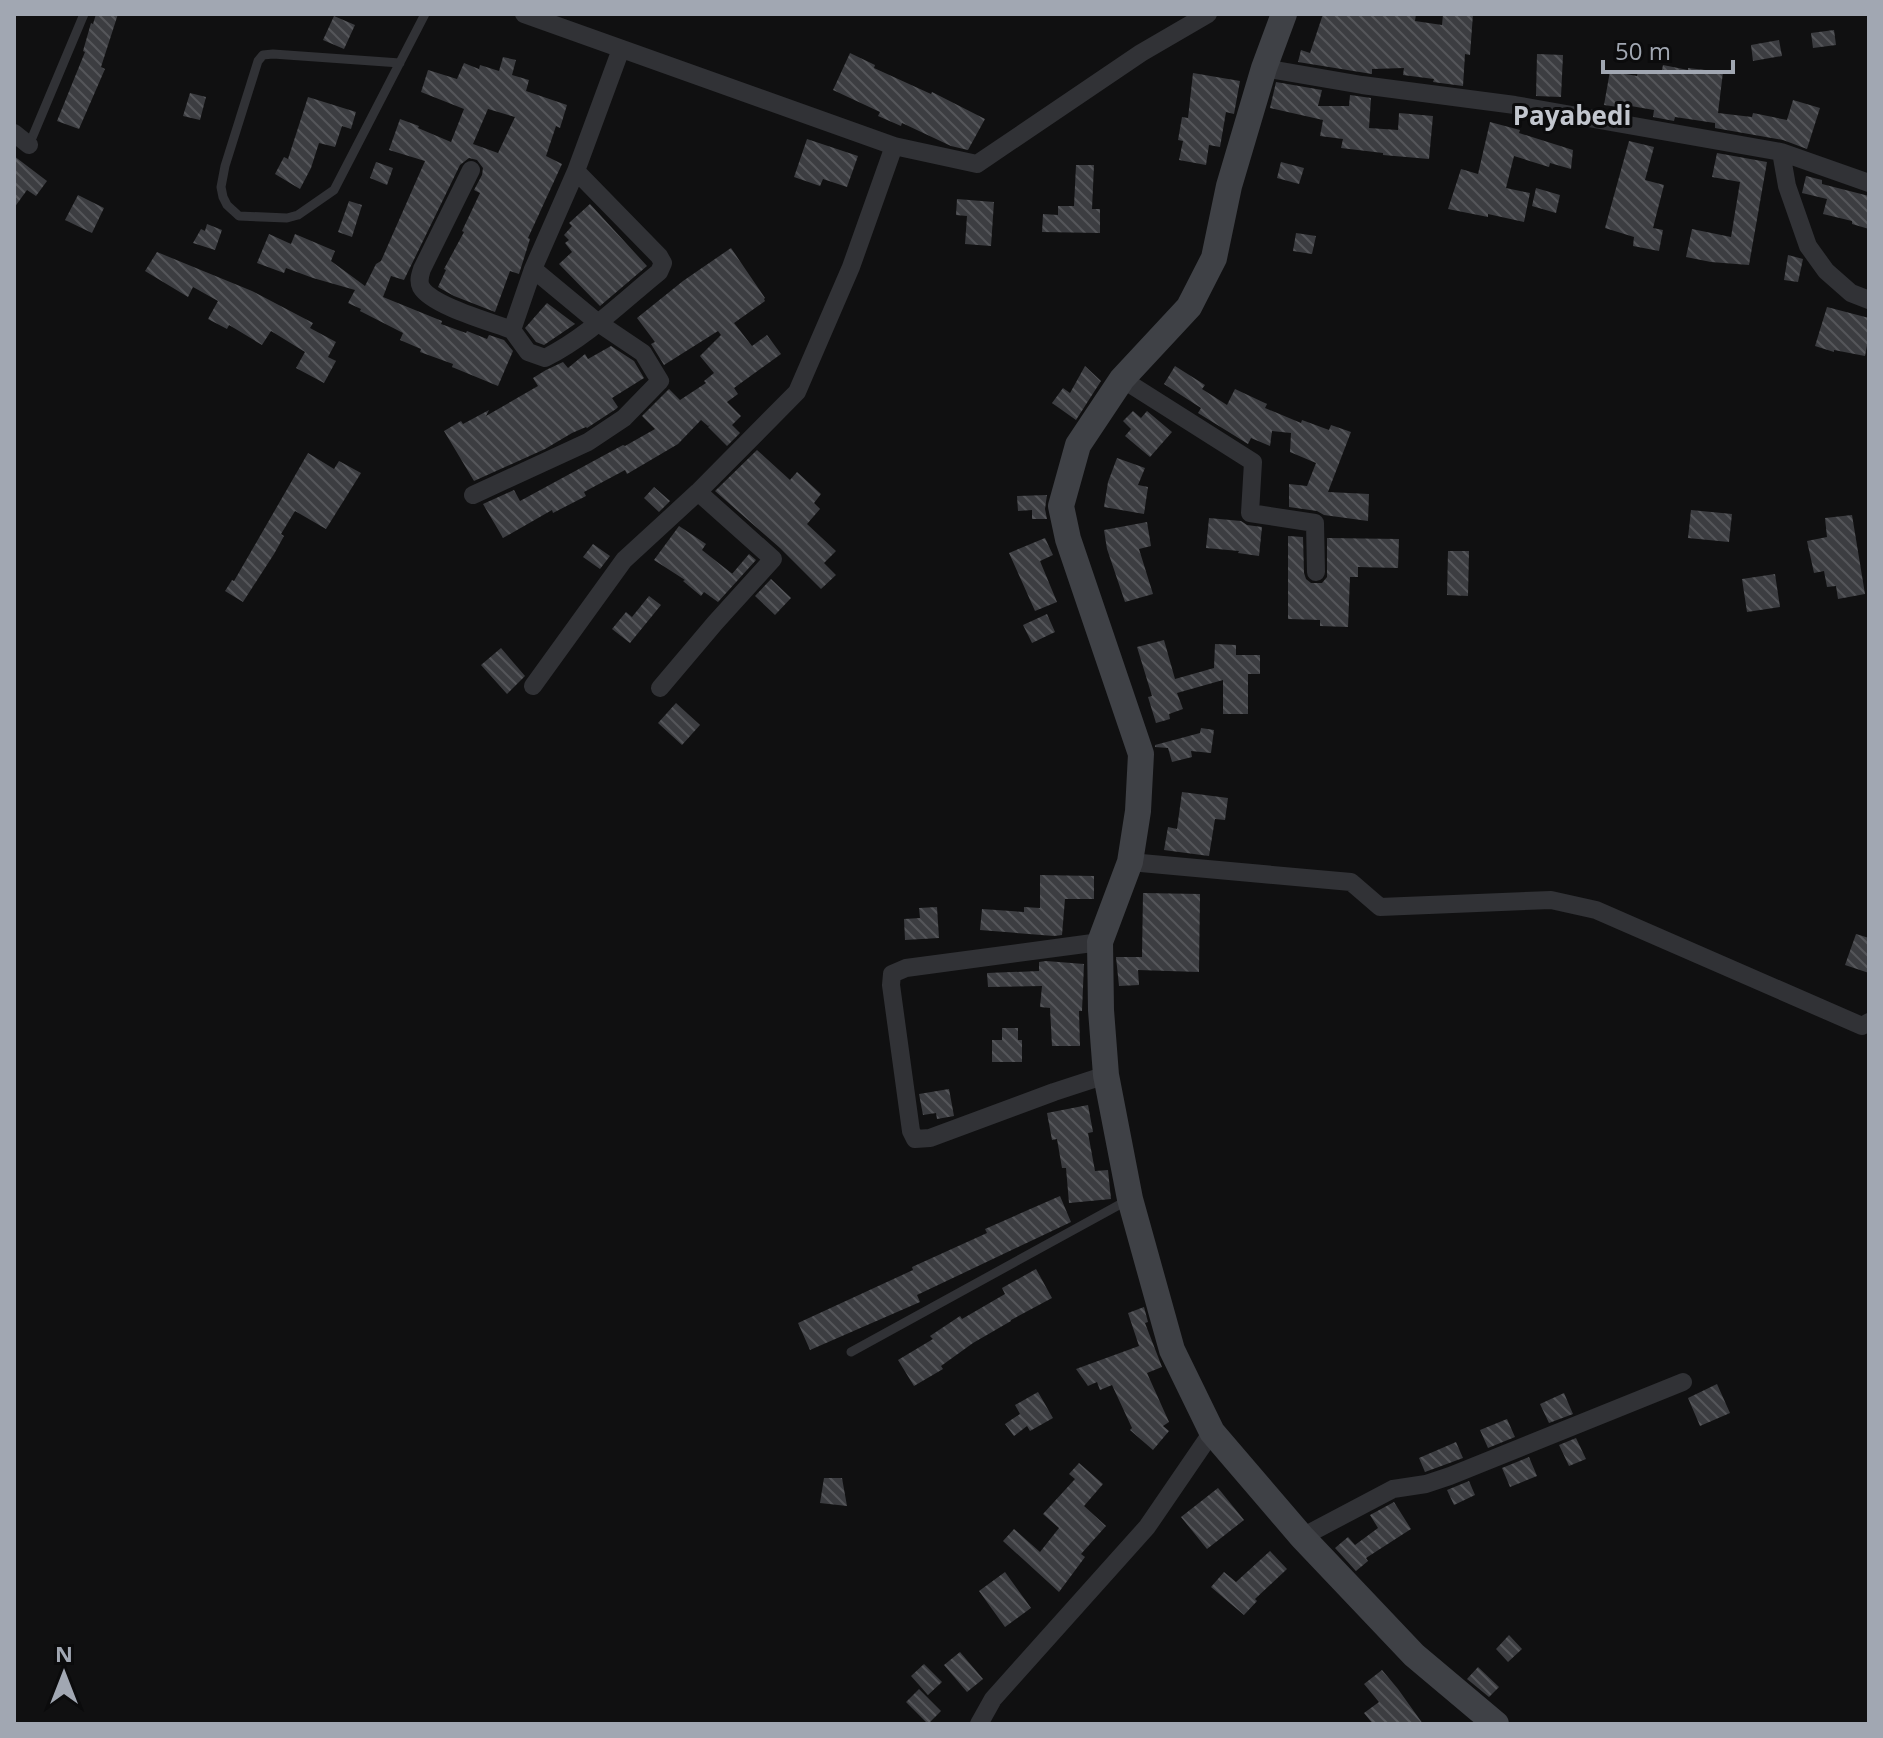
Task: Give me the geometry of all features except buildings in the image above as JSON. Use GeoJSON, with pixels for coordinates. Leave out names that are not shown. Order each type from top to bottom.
{"type":"FeatureCollection","features":[{"type":"Feature","properties":{"kind":"street"},"geometry":{"type":"LineString","coordinates":[[524,14],[894,146],[977,164],[1141,53],[1208,14]]}},
{"type":"Feature","properties":{"kind":"street"},"geometry":{"type":"LineString","coordinates":[[1284,14],[1264,68],[1229,186],[1214,258],[1189,307],[1122,379],[1078,445],[1061,506],[1073,553],[1141,754],[1138,811],[1130,862],[1100,942],[1106,1075],[1130,1199],[1172,1350],[1212,1432],[1302,1537],[1414,1655],[1496,1724]]}},
{"type":"Feature","properties":{"kind":"street"},"geometry":{"type":"LineString","coordinates":[[512,330],[533,269],[576,171],[621,49]]}},
{"type":"Feature","properties":{"kind":"street"},"geometry":{"type":"LineString","coordinates":[[1264,68],[1362,85],[1515,105],[1781,152],[1869,183]]}},
{"type":"Feature","properties":{"kind":"street"},"geometry":{"type":"LineString","coordinates":[[14,133],[29,145]]}},
{"type":"Feature","properties":{"kind":"street"},"geometry":{"type":"LineString","coordinates":[[533,686],[624,560],[698,492],[797,392],[851,267],[894,146]]}},
{"type":"Feature","properties":{"kind":"street"},"geometry":{"type":"LineString","coordinates":[[1781,152],[1787,186],[1808,246],[1826,271],[1851,293],[1869,300]]}},
{"type":"Feature","properties":{"kind":"street"},"geometry":{"type":"LineString","coordinates":[[471,170],[422,269],[420,286],[448,307],[512,330],[528,352],[545,358],[565,348],[659,272],[663,263],[576,171]]}},
{"type":"Feature","properties":{"kind":"street"},"geometry":{"type":"LineString","coordinates":[[473,495],[588,442],[624,418],[660,381],[643,353],[597,322],[533,269]]}},
{"type":"Feature","properties":{"kind":"street"},"geometry":{"type":"LineString","coordinates":[[1122,379],[1253,462],[1250,513],[1315,523],[1316,572]]}},
{"type":"Feature","properties":{"kind":"street"},"geometry":{"type":"LineString","coordinates":[[660,688],[773,559],[698,492]]}},
{"type":"Feature","properties":{"kind":"street"},"geometry":{"type":"LineString","coordinates":[[1130,862],[1351,882],[1380,907],[1551,900],[1596,910],[1862,1026],[1869,1022]]}},
{"type":"Feature","properties":{"kind":"street"},"geometry":{"type":"LineString","coordinates":[[1100,942],[906,968],[892,974],[891,985],[911,1131],[915,1139],[930,1138],[1106,1075]]}},
{"type":"Feature","properties":{"kind":"street"},"geometry":{"type":"LineString","coordinates":[[1302,1537],[1393,1489],[1426,1484],[1450,1476],[1683,1382]]}},
{"type":"Feature","properties":{"kind":"street"},"geometry":{"type":"LineString","coordinates":[[979,1724],[993,1699],[1147,1527],[1212,1432]]}},
{"type":"Feature","properties":{"kind":"lane"},"geometry":{"type":"LineString","coordinates":[[29,145],[84,14]]}},
{"type":"Feature","properties":{"kind":"lane"},"geometry":{"type":"LineString","coordinates":[[400,63],[263,55],[258,61],[225,166],[221,187],[227,205],[239,216],[287,218],[298,215],[334,190],[400,63],[425,14]]}},
{"type":"Feature","properties":{"kind":"lane"},"geometry":{"type":"LineString","coordinates":[[851,1352],[1130,1199]]}},
{"type":"Feature","properties":{"kind":"district","name":"Payabedi"},"geometry":{"type":"Point","coordinates":[1572,116]}}]}
